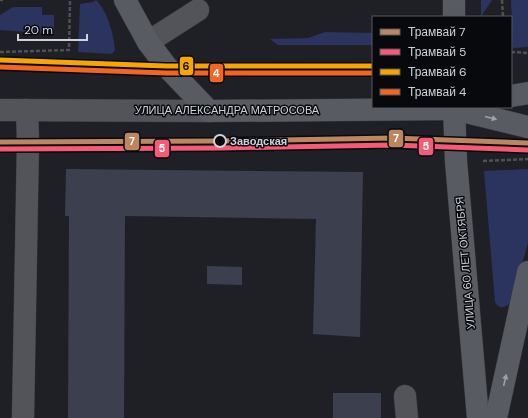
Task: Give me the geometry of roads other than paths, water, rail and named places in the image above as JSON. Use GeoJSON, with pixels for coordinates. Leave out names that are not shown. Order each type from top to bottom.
{"type":"FeatureCollection","features":[{"type":"Feature","properties":{"kind":"main road"},"geometry":{"type":"LineString","coordinates":[[125,0],[148,42],[166,66],[209,111]]}},
{"type":"Feature","properties":{"kind":"main road"},"geometry":{"type":"LineString","coordinates":[[454,0],[454,16]]}},
{"type":"Feature","properties":{"kind":"main road"},"geometry":{"type":"LineString","coordinates":[[512,96],[528,92]]}},
{"type":"Feature","properties":{"kind":"main road","name":"УЛИЦА АЛЕКСАНДРА МАТРОСОВА"},"geometry":{"type":"LineString","coordinates":[[209,111],[457,108],[528,127]]}},
{"type":"Feature","properties":{"kind":"main road","name":"УЛИЦА 60 ЛЕТ ОКТЯБРЯ"},"geometry":{"type":"LineString","coordinates":[[457,108],[456,161],[478,418]]}},
{"type":"Feature","properties":{"kind":"main road"},"geometry":{"type":"LineString","coordinates":[[496,418],[528,272]]}},
{"type":"Feature","properties":{"kind":"street"},"geometry":{"type":"LineString","coordinates":[[148,42],[198,10]]}},
{"type":"Feature","properties":{"kind":"street","name":"УЛИЦА АЛЕКСАНДРА МАТРОСОВА"},"geometry":{"type":"LineString","coordinates":[[0,110],[209,111]]}},
{"type":"Feature","properties":{"kind":"street"},"geometry":{"type":"LineString","coordinates":[[24,418],[28,141],[27,110]]}},
{"type":"Feature","properties":{"kind":"street"},"geometry":{"type":"LineString","coordinates":[[405,396],[407,418]]}},
{"type":"Feature","properties":{"kind":"tram line","name":"6"},"geometry":{"type":"LineString","coordinates":[[0,60],[166,66],[372,66]]}},
{"type":"Feature","properties":{"kind":"tram line","name":"4"},"geometry":{"type":"LineString","coordinates":[[0,67],[166,73],[372,73]]}},
{"type":"Feature","properties":{"kind":"tram line","name":"7"},"geometry":{"type":"LineString","coordinates":[[0,142],[220,141],[392,138],[528,143]]}},
{"type":"Feature","properties":{"kind":"tram line","name":"5"},"geometry":{"type":"LineString","coordinates":[[0,149],[220,148],[392,145],[528,150]]}},
{"type":"Feature","properties":{"kind":"place","name":"Заводская"},"geometry":{"type":"Point","coordinates":[220,141]}}]}
